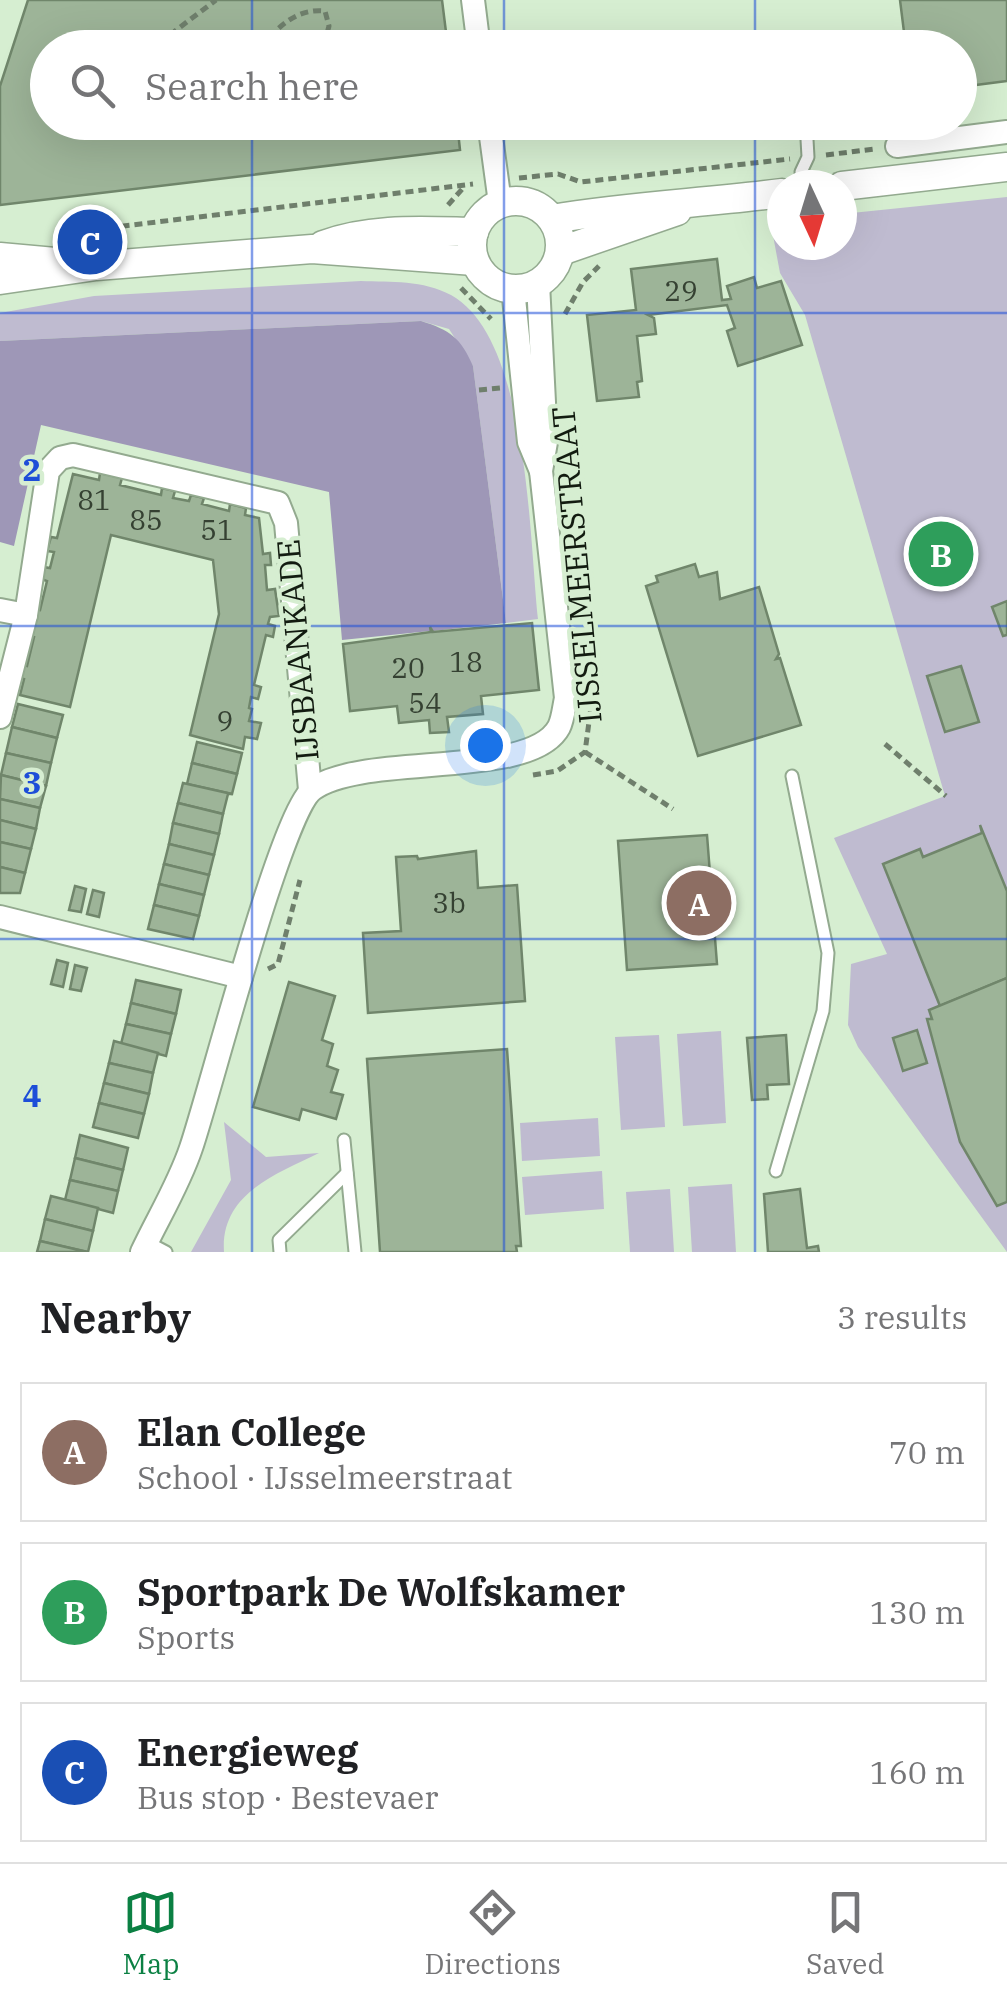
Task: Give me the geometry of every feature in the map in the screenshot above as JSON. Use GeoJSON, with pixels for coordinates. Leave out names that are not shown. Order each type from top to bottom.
{"type":"FeatureCollection","features":[{"type":"Feature","properties":{"kind":"street"},"geometry":{"type":"LineString","coordinates":[[473,0],[477,30]]}},
{"type":"Feature","properties":{"kind":"street"},"geometry":{"type":"LineString","coordinates":[[977,135],[1007,132]]}},
{"type":"Feature","properties":{"kind":"street"},"geometry":{"type":"LineString","coordinates":[[492,140],[499,192],[474,232],[474,261],[486,278],[525,286],[554,268],[560,250],[552,219],[529,202],[499,192]]}},
{"type":"Feature","properties":{"kind":"street"},"geometry":{"type":"LineString","coordinates":[[897,146],[931,140],[926,177]]}},
{"type":"Feature","properties":{"kind":"street"},"geometry":{"type":"LineString","coordinates":[[857,184],[1007,167]]}},
{"type":"Feature","properties":{"kind":"street"},"geometry":{"type":"LineString","coordinates":[[552,219],[628,207],[692,205],[767,196]]}},
{"type":"Feature","properties":{"kind":"street"},"geometry":{"type":"LineString","coordinates":[[560,250],[641,227],[692,205]]}},
{"type":"Feature","properties":{"kind":"street"},"geometry":{"type":"LineString","coordinates":[[312,249],[344,237],[388,232],[474,232]]}},
{"type":"Feature","properties":{"kind":"street"},"geometry":{"type":"LineString","coordinates":[[0,280],[96,266],[312,249],[474,261]]}},
{"type":"Feature","properties":{"kind":"street"},"geometry":{"type":"LineString","coordinates":[[0,257],[96,266]]}},
{"type":"Feature","properties":{"kind":"street","name":"IJSSELMEERSTRAAT"},"geometry":{"type":"LineString","coordinates":[[310,790],[340,776],[508,756],[536,748],[559,729],[566,698],[541,471],[546,442],[542,330],[525,286]]}},
{"type":"Feature","properties":{"kind":"street","name":"IJSSELMEERSTRAAT"},"geometry":{"type":"LineString","coordinates":[[525,286],[516,331],[529,442],[541,471]]}},
{"type":"Feature","properties":{"kind":"street","name":"IJSBAANKADE"},"geometry":{"type":"LineString","coordinates":[[26,615],[48,472],[60,458],[73,455],[278,504],[286,523],[310,790]]}},
{"type":"Feature","properties":{"kind":"street"},"geometry":{"type":"LineString","coordinates":[[0,610],[26,615],[0,717]]}},
{"type":"Feature","properties":{"kind":"street"},"geometry":{"type":"LineString","coordinates":[[152,1249],[190,1152],[241,978],[295,816],[310,790]]}},
{"type":"Feature","properties":{"kind":"street"},"geometry":{"type":"LineString","coordinates":[[0,917],[241,978]]}},
{"type":"Feature","properties":{"kind":"lane"},"geometry":{"type":"LineString","coordinates":[[802,170],[808,158],[807,140]]}},
{"type":"Feature","properties":{"kind":"lane"},"geometry":{"type":"LineString","coordinates":[[776,1172],[823,1011],[828,954],[792,776]]}},
{"type":"Feature","properties":{"kind":"lane"},"geometry":{"type":"LineString","coordinates":[[344,1140],[355,1252]]}},
{"type":"Feature","properties":{"kind":"lane"},"geometry":{"type":"LineString","coordinates":[[280,1252],[279,1240],[348,1173]]}},
{"type":"Feature","properties":{"kind":"path"},"geometry":{"type":"LineString","coordinates":[[176,30],[216,0]]}},
{"type":"Feature","properties":{"kind":"path"},"geometry":{"type":"LineString","coordinates":[[275,30],[310,9],[325,11],[329,30]]}},
{"type":"Feature","properties":{"kind":"path"},"geometry":{"type":"LineString","coordinates":[[38,236],[499,192],[558,174],[581,182],[897,146]]}},
{"type":"Feature","properties":{"kind":"path"},"geometry":{"type":"LineString","coordinates":[[542,330],[562,326],[583,282],[608,257]]}},
{"type":"Feature","properties":{"kind":"path"},"geometry":{"type":"LineString","coordinates":[[453,284],[483,307],[497,330],[516,331]]}},
{"type":"Feature","properties":{"kind":"path"},"geometry":{"type":"LineString","coordinates":[[479,390],[514,386]]}},
{"type":"Feature","properties":{"kind":"path","name":"IJSSELMEERSTRAAT"},"geometry":{"type":"LineString","coordinates":[[525,776],[557,771],[585,752],[591,728],[590,698]]}},
{"type":"Feature","properties":{"kind":"path"},"geometry":{"type":"LineString","coordinates":[[885,744],[946,796]]}},
{"type":"Feature","properties":{"kind":"path"},"geometry":{"type":"LineString","coordinates":[[585,752],[674,809]]}},
{"type":"Feature","properties":{"kind":"path"},"geometry":{"type":"LineString","coordinates":[[241,978],[278,964],[302,872]]}},
{"type":"Feature","properties":{"kind":"shaded area"},"geometry":{"type":"Polygon","coordinates":[[[1007,197],[1007,1252],[858,1047],[848,1025],[851,964],[887,954],[834,838],[945,796],[805,315],[780,273],[778,260],[857,260],[857,212],[1007,197]]]}},
{"type":"Feature","properties":{"kind":"shaded area"},"geometry":{"type":"Polygon","coordinates":[[[361,281],[418,284],[451,295],[477,318],[496,352],[520,443],[538,619],[506,623],[473,366],[449,329],[421,321],[0,341],[0,313],[94,296],[361,281]]]}},
{"type":"Feature","properties":{"kind":"shaded area"},"geometry":{"type":"Polygon","coordinates":[[[421,321],[453,336],[473,366],[506,623],[433,631],[431,627],[430,631],[342,640],[329,492],[41,425],[14,546],[0,542],[0,341],[421,321]]]}},
{"type":"Feature","properties":{"kind":"shaded area"},"geometry":{"type":"Polygon","coordinates":[[[721,1031],[726,1123],[683,1126],[677,1034],[721,1031]]]}},
{"type":"Feature","properties":{"kind":"shaded area"},"geometry":{"type":"Polygon","coordinates":[[[659,1035],[665,1127],[621,1130],[615,1037],[659,1035]]]}},
{"type":"Feature","properties":{"kind":"shaded area"},"geometry":{"type":"Polygon","coordinates":[[[598,1118],[600,1156],[522,1161],[520,1123],[598,1118]]]}},
{"type":"Feature","properties":{"kind":"shaded area"},"geometry":{"type":"Polygon","coordinates":[[[224,1122],[266,1157],[319,1153],[269,1178],[241,1201],[225,1232],[224,1252],[191,1252],[231,1180],[224,1122]]]}},
{"type":"Feature","properties":{"kind":"shaded area"},"geometry":{"type":"Polygon","coordinates":[[[602,1171],[604,1209],[525,1215],[522,1177],[602,1171]]]}},
{"type":"Feature","properties":{"kind":"shaded area"},"geometry":{"type":"Polygon","coordinates":[[[732,1184],[736,1252],[692,1252],[688,1187],[732,1184]]]}},
{"type":"Feature","properties":{"kind":"shaded area"},"geometry":{"type":"Polygon","coordinates":[[[670,1189],[674,1252],[630,1252],[626,1192],[670,1189]]]}},
{"type":"Feature","properties":{"kind":"building"},"geometry":{"type":"Polygon","coordinates":[[[28,0],[442,0],[446,30],[30,30],[30,140],[459,140],[460,150],[0,205],[0,86],[28,0]]]}},
{"type":"Feature","properties":{"kind":"building"},"geometry":{"type":"Polygon","coordinates":[[[900,0],[1007,0],[1007,81],[977,85],[977,30],[904,30],[900,0]]]}},
{"type":"Feature","properties":{"kind":"building"},"geometry":{"type":"Polygon","coordinates":[[[717,259],[722,300],[731,299],[727,286],[754,277],[757,288],[781,281],[802,345],[738,366],[727,331],[735,328],[727,305],[648,315],[654,318],[656,334],[637,336],[642,381],[637,382],[639,397],[597,401],[587,315],[636,310],[631,269],[717,259]]]}},
{"type":"Feature","properties":{"kind":"building"},"geometry":{"type":"Polygon","coordinates":[[[100,473],[122,478],[120,485],[161,495],[162,488],[175,491],[173,498],[204,498],[202,504],[229,511],[230,504],[246,508],[245,515],[259,518],[263,554],[270,553],[271,565],[265,565],[267,590],[275,589],[279,616],[270,617],[268,624],[275,626],[273,637],[266,635],[254,685],[261,687],[258,699],[251,697],[249,708],[249,721],[261,723],[257,739],[245,737],[243,749],[190,735],[219,614],[213,560],[111,535],[70,707],[20,695],[24,679],[17,677],[20,664],[27,666],[34,637],[27,635],[33,609],[40,610],[47,581],[41,579],[43,567],[50,568],[54,552],[47,551],[51,537],[57,538],[73,474],[99,480],[100,473]]]}},
{"type":"Feature","properties":{"kind":"building"},"geometry":{"type":"Polygon","coordinates":[[[695,564],[699,577],[717,572],[720,599],[759,587],[779,654],[776,659],[780,658],[801,725],[698,756],[646,586],[658,582],[656,576],[695,564]]]}},
{"type":"Feature","properties":{"kind":"building"},"geometry":{"type":"Polygon","coordinates":[[[1007,601],[1007,635],[1003,636],[992,607],[1007,601]]]}},
{"type":"Feature","properties":{"kind":"building"},"geometry":{"type":"Polygon","coordinates":[[[532,623],[539,690],[481,696],[483,714],[447,717],[449,732],[430,733],[429,720],[399,723],[397,706],[350,711],[343,644],[431,632],[430,627],[433,632],[532,623]]]}},
{"type":"Feature","properties":{"kind":"building"},"geometry":{"type":"Polygon","coordinates":[[[961,666],[979,722],[945,732],[927,676],[961,666]]]}},
{"type":"Feature","properties":{"kind":"building"},"geometry":{"type":"Polygon","coordinates":[[[18,704],[63,715],[57,738],[12,727],[18,704]]]}},
{"type":"Feature","properties":{"kind":"building"},"geometry":{"type":"Polygon","coordinates":[[[12,727],[57,738],[51,763],[6,753],[12,727]]]}},
{"type":"Feature","properties":{"kind":"building"},"geometry":{"type":"Polygon","coordinates":[[[197,742],[242,753],[237,774],[192,763],[197,742]]]}},
{"type":"Feature","properties":{"kind":"building"},"geometry":{"type":"Polygon","coordinates":[[[6,753],[51,763],[46,786],[1,775],[6,753]]]}},
{"type":"Feature","properties":{"kind":"building"},"geometry":{"type":"Polygon","coordinates":[[[192,763],[237,774],[232,794],[187,784],[192,763]]]}},
{"type":"Feature","properties":{"kind":"building"},"geometry":{"type":"Polygon","coordinates":[[[1,775],[46,786],[40,808],[0,799],[1,775]]]}},
{"type":"Feature","properties":{"kind":"building"},"geometry":{"type":"Polygon","coordinates":[[[183,783],[232,794],[228,794],[223,814],[178,803],[183,783]]]}},
{"type":"Feature","properties":{"kind":"building"},"geometry":{"type":"Polygon","coordinates":[[[0,799],[40,808],[36,829],[0,820],[0,799]]]}},
{"type":"Feature","properties":{"kind":"building"},"geometry":{"type":"Polygon","coordinates":[[[178,803],[223,814],[219,834],[173,823],[178,803]]]}},
{"type":"Feature","properties":{"kind":"building"},"geometry":{"type":"Polygon","coordinates":[[[0,820],[36,829],[31,849],[0,842],[0,820]]]}},
{"type":"Feature","properties":{"kind":"building"},"geometry":{"type":"Polygon","coordinates":[[[173,823],[219,834],[214,855],[169,844],[173,823]]]}},
{"type":"Feature","properties":{"kind":"building"},"geometry":{"type":"Polygon","coordinates":[[[980,825],[1007,891],[1007,978],[940,1006],[883,864],[920,849],[923,857],[982,833],[980,825]]]}},
{"type":"Feature","properties":{"kind":"building"},"geometry":{"type":"Polygon","coordinates":[[[707,835],[717,964],[627,970],[618,841],[707,835]]]}},
{"type":"Feature","properties":{"kind":"building"},"geometry":{"type":"Polygon","coordinates":[[[0,842],[31,849],[25,873],[0,867],[0,842]]]}},
{"type":"Feature","properties":{"kind":"building"},"geometry":{"type":"Polygon","coordinates":[[[169,844],[214,855],[209,875],[164,864],[169,844]]]}},
{"type":"Feature","properties":{"kind":"building"},"geometry":{"type":"Polygon","coordinates":[[[476,851],[478,888],[517,885],[525,1001],[368,1013],[363,933],[401,931],[396,857],[418,859],[476,851]]]}},
{"type":"Feature","properties":{"kind":"building"},"geometry":{"type":"Polygon","coordinates":[[[164,864],[209,875],[204,895],[159,884],[164,864]]]}},
{"type":"Feature","properties":{"kind":"building"},"geometry":{"type":"Polygon","coordinates":[[[0,867],[25,873],[20,893],[0,893],[0,867]]]}},
{"type":"Feature","properties":{"kind":"building"},"geometry":{"type":"Polygon","coordinates":[[[159,884],[204,895],[199,916],[154,905],[159,884]]]}},
{"type":"Feature","properties":{"kind":"building"},"geometry":{"type":"Polygon","coordinates":[[[75,886],[86,889],[81,912],[69,910],[75,886]]]}},
{"type":"Feature","properties":{"kind":"building"},"geometry":{"type":"Polygon","coordinates":[[[93,890],[104,893],[99,917],[87,914],[93,890]]]}},
{"type":"Feature","properties":{"kind":"building"},"geometry":{"type":"Polygon","coordinates":[[[154,905],[199,916],[193,939],[148,929],[154,905]]]}},
{"type":"Feature","properties":{"kind":"building"},"geometry":{"type":"Polygon","coordinates":[[[57,960],[68,963],[63,987],[51,984],[57,960]]]}},
{"type":"Feature","properties":{"kind":"building"},"geometry":{"type":"Polygon","coordinates":[[[75,965],[87,968],[81,991],[70,989],[75,965]]]}},
{"type":"Feature","properties":{"kind":"building"},"geometry":{"type":"Polygon","coordinates":[[[1007,978],[1007,1202],[997,1206],[960,1142],[927,1019],[932,1019],[929,1010],[1007,978]]]}},
{"type":"Feature","properties":{"kind":"building"},"geometry":{"type":"Polygon","coordinates":[[[136,980],[181,990],[176,1014],[131,1003],[136,980]]]}},
{"type":"Feature","properties":{"kind":"building"},"geometry":{"type":"Polygon","coordinates":[[[289,982],[335,996],[322,1040],[333,1044],[327,1066],[338,1070],[331,1092],[343,1095],[336,1119],[302,1109],[299,1120],[253,1107],[289,982]]]}},
{"type":"Feature","properties":{"kind":"building"},"geometry":{"type":"Polygon","coordinates":[[[131,1003],[176,1014],[171,1034],[126,1024],[131,1003]]]}},
{"type":"Feature","properties":{"kind":"building"},"geometry":{"type":"Polygon","coordinates":[[[126,1024],[171,1034],[166,1056],[121,1044],[126,1024]]]}},
{"type":"Feature","properties":{"kind":"building"},"geometry":{"type":"Polygon","coordinates":[[[917,1030],[927,1063],[903,1071],[893,1038],[917,1030]]]}},
{"type":"Feature","properties":{"kind":"building"},"geometry":{"type":"Polygon","coordinates":[[[786,1035],[789,1084],[767,1085],[768,1099],[752,1100],[747,1038],[786,1035]]]}},
{"type":"Feature","properties":{"kind":"building"},"geometry":{"type":"Polygon","coordinates":[[[114,1041],[158,1053],[153,1073],[109,1063],[114,1041]]]}},
{"type":"Feature","properties":{"kind":"building"},"geometry":{"type":"Polygon","coordinates":[[[507,1049],[521,1246],[516,1246],[517,1252],[380,1252],[367,1059],[507,1049]]]}},
{"type":"Feature","properties":{"kind":"building"},"geometry":{"type":"Polygon","coordinates":[[[109,1063],[153,1073],[149,1094],[104,1083],[109,1063]]]}},
{"type":"Feature","properties":{"kind":"building"},"geometry":{"type":"Polygon","coordinates":[[[104,1083],[149,1094],[144,1114],[99,1103],[104,1083]]]}},
{"type":"Feature","properties":{"kind":"building"},"geometry":{"type":"Polygon","coordinates":[[[99,1103],[144,1114],[138,1138],[93,1127],[99,1103]]]}},
{"type":"Feature","properties":{"kind":"building"},"geometry":{"type":"Polygon","coordinates":[[[80,1135],[128,1148],[123,1170],[75,1158],[80,1135]]]}},
{"type":"Feature","properties":{"kind":"building"},"geometry":{"type":"Polygon","coordinates":[[[75,1158],[123,1170],[118,1191],[70,1180],[75,1158]]]}},
{"type":"Feature","properties":{"kind":"building"},"geometry":{"type":"Polygon","coordinates":[[[70,1180],[118,1191],[113,1213],[65,1200],[70,1180]]]}},
{"type":"Feature","properties":{"kind":"building"},"geometry":{"type":"Polygon","coordinates":[[[800,1189],[807,1248],[818,1246],[819,1252],[768,1252],[764,1194],[800,1189]]]}},
{"type":"Feature","properties":{"kind":"building"},"geometry":{"type":"Polygon","coordinates":[[[51,1196],[98,1208],[93,1231],[45,1219],[51,1196]]]}},
{"type":"Feature","properties":{"kind":"building"},"geometry":{"type":"Polygon","coordinates":[[[45,1219],[93,1231],[88,1252],[40,1241],[45,1219]]]}},
{"type":"Feature","properties":{"kind":"building"},"geometry":{"type":"Polygon","coordinates":[[[40,1241],[87,1252],[37,1252],[40,1241]]]}},
{"type":"Feature","properties":{"kind":"place","name":"Energieweg"},"geometry":{"type":"Point","coordinates":[90,242]}},
{"type":"Feature","properties":{"kind":"place","name":"Sportpark De Wolfskamer"},"geometry":{"type":"Point","coordinates":[941,554]}},
{"type":"Feature","properties":{"kind":"place","name":"Elan College"},"geometry":{"type":"Point","coordinates":[699,903]}}]}
